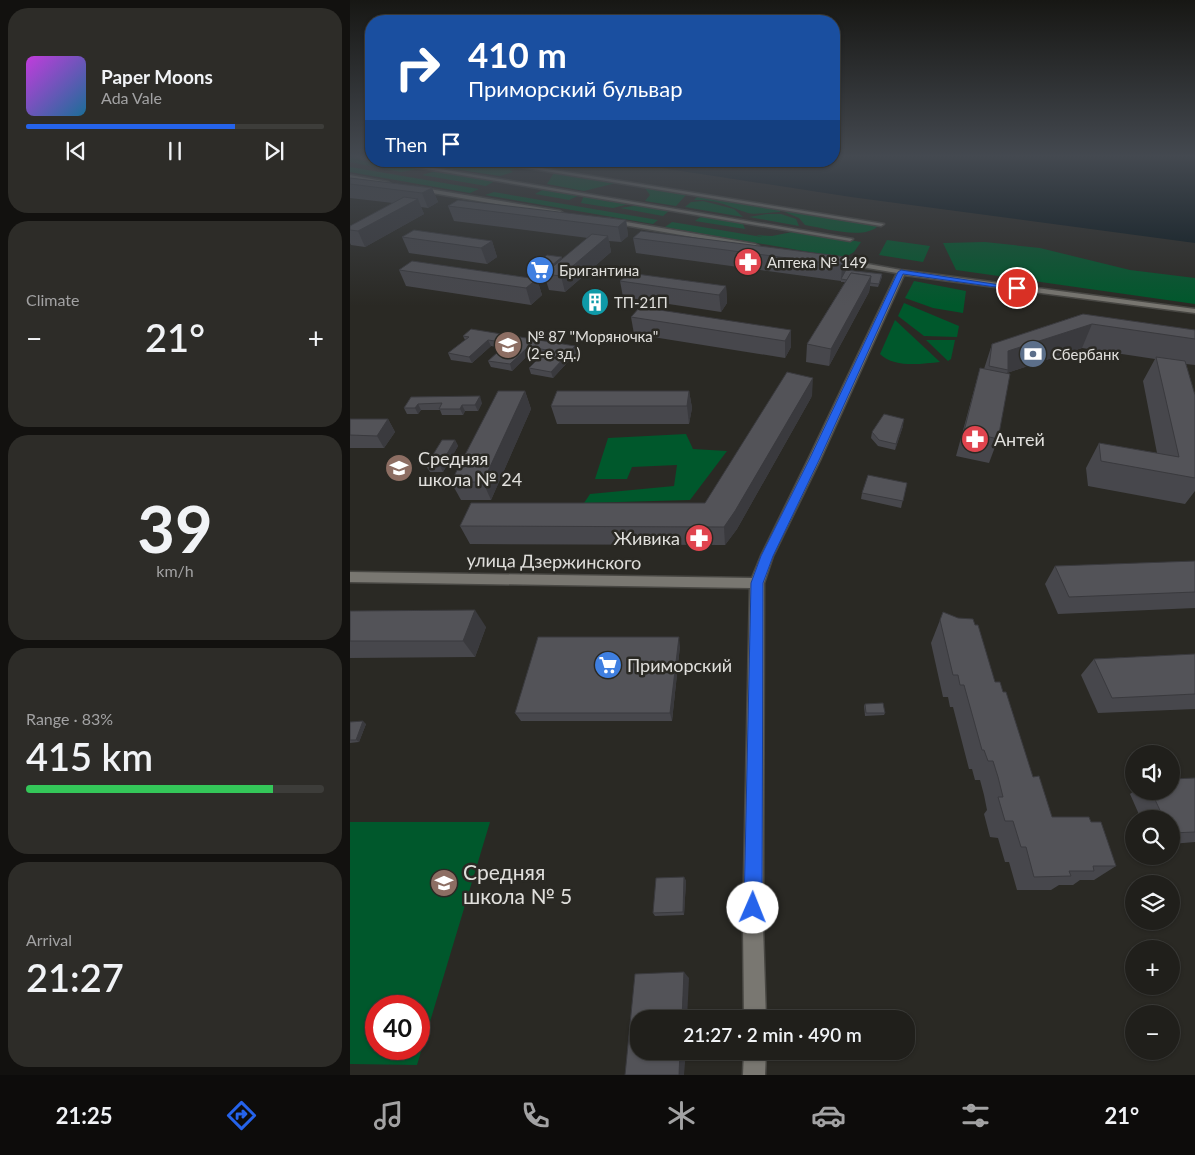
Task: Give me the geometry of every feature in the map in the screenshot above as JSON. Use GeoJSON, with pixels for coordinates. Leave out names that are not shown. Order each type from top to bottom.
{"type":"FeatureCollection","features":[{"type":"Feature","properties":{"kind":"street"},"geometry":{"type":"LineString","coordinates":[[518,206],[570,215]]}},
{"type":"Feature","properties":{"kind":"street"},"geometry":{"type":"LineString","coordinates":[[653,206],[850,239]]}},
{"type":"Feature","properties":{"kind":"street"},"geometry":{"type":"LineString","coordinates":[[769,206],[881,224]]}},
{"type":"Feature","properties":{"kind":"street"},"geometry":{"type":"LineString","coordinates":[[599,220],[760,247]]}},
{"type":"Feature","properties":{"kind":"street"},"geometry":{"type":"LineString","coordinates":[[818,258],[901,272],[1195,311]]}},
{"type":"Feature","properties":{"kind":"street"},"geometry":{"type":"LineString","coordinates":[[755,1010],[753,926],[757,583],[767,556],[815,458],[901,272]]}},
{"type":"Feature","properties":{"kind":"street","name":"улица Дзержинского"},"geometry":{"type":"LineString","coordinates":[[350,577],[757,583]]}},
{"type":"Feature","properties":{"kind":"street"},"geometry":{"type":"LineString","coordinates":[[754,1075],[755,1060]]}},
{"type":"Feature","properties":{"kind":"green space"},"geometry":{"type":"Polygon","coordinates":[[[550,206],[577,206],[658,220],[653,224],[550,206]]]}},
{"type":"Feature","properties":{"kind":"green space"},"geometry":{"type":"Polygon","coordinates":[[[601,206],[620,206],[613,208],[601,206]]]}},
{"type":"Feature","properties":{"kind":"green space"},"geometry":{"type":"Polygon","coordinates":[[[647,206],[670,210],[663,216],[620,208],[647,206]]]}},
{"type":"Feature","properties":{"kind":"green space"},"geometry":{"type":"Polygon","coordinates":[[[723,206],[734,209],[743,217],[685,207],[723,206]]]}},
{"type":"Feature","properties":{"kind":"green space"},"geometry":{"type":"Polygon","coordinates":[[[728,206],[760,206],[781,210],[780,212],[759,214],[748,213],[728,206]]]}},
{"type":"Feature","properties":{"kind":"green space"},"geometry":{"type":"Polygon","coordinates":[[[787,210],[879,225],[873,230],[864,232],[834,231],[805,225],[799,218],[785,212],[787,210]]]}},
{"type":"Feature","properties":{"kind":"green space"},"geometry":{"type":"Polygon","coordinates":[[[781,214],[796,219],[799,226],[749,217],[781,214]]]}},
{"type":"Feature","properties":{"kind":"green space"},"geometry":{"type":"Polygon","coordinates":[[[703,215],[742,221],[745,229],[695,221],[703,215]]]}},
{"type":"Feature","properties":{"kind":"green space"},"geometry":{"type":"Polygon","coordinates":[[[672,222],[762,237],[756,235],[772,236],[797,231],[861,242],[854,252],[844,258],[665,227],[672,222]]]}},
{"type":"Feature","properties":{"kind":"green space"},"geometry":{"type":"Polygon","coordinates":[[[887,240],[930,246],[923,262],[879,255],[887,240]]]}},
{"type":"Feature","properties":{"kind":"green space"},"geometry":{"type":"Polygon","coordinates":[[[985,242],[1040,248],[1130,270],[1195,278],[1195,304],[956,270],[943,243],[985,242]]]}},
{"type":"Feature","properties":{"kind":"green space"},"geometry":{"type":"Polygon","coordinates":[[[914,281],[966,291],[963,313],[933,308],[905,298],[914,281]]]}},
{"type":"Feature","properties":{"kind":"green space"},"geometry":{"type":"Polygon","coordinates":[[[904,303],[959,326],[957,337],[924,336],[898,316],[904,303]]]}},
{"type":"Feature","properties":{"kind":"green space"},"geometry":{"type":"Polygon","coordinates":[[[895,320],[940,362],[900,363],[880,354],[895,320]]]}},
{"type":"Feature","properties":{"kind":"green space"},"geometry":{"type":"Polygon","coordinates":[[[926,340],[955,340],[951,359],[948,361],[926,340]]]}},
{"type":"Feature","properties":{"kind":"green space"},"geometry":{"type":"Polygon","coordinates":[[[686,434],[693,449],[727,451],[690,500],[584,503],[590,494],[674,486],[677,465],[632,467],[627,479],[595,479],[608,438],[686,434]]]}},
{"type":"Feature","properties":{"kind":"green space"},"geometry":{"type":"Polygon","coordinates":[[[350,822],[490,822],[430,1022],[430,995],[365,995],[365,1060],[419,1060],[417,1065],[350,1064],[350,822]]]}},
{"type":"Feature","properties":{"kind":"shaded area"},"geometry":{"type":"Polygon","coordinates":[[[920,206],[1195,206],[1195,243],[920,206]]]}},
{"type":"Feature","properties":{"kind":"building"},"geometry":{"type":"Polygon","coordinates":[[[387,206],[405,206],[358,231],[350,230],[350,226],[387,206]]]}},
{"type":"Feature","properties":{"kind":"building"},"geometry":{"type":"Polygon","coordinates":[[[449,206],[510,206],[626,220],[618,227],[449,206]]]}},
{"type":"Feature","properties":{"kind":"building"},"geometry":{"type":"Polygon","coordinates":[[[414,230],[492,241],[481,248],[402,237],[414,230]]]}},
{"type":"Feature","properties":{"kind":"building"},"geometry":{"type":"Polygon","coordinates":[[[641,231],[846,257],[842,265],[633,238],[641,231]]]}},
{"type":"Feature","properties":{"kind":"building"},"geometry":{"type":"Polygon","coordinates":[[[592,234],[608,236],[561,276],[544,274],[592,234]]]}},
{"type":"Feature","properties":{"kind":"building"},"geometry":{"type":"Polygon","coordinates":[[[547,255],[562,257],[546,270],[531,268],[547,255]]]}},
{"type":"Feature","properties":{"kind":"building"},"geometry":{"type":"Polygon","coordinates":[[[412,261],[537,279],[526,288],[399,270],[412,261]]]}},
{"type":"Feature","properties":{"kind":"building"},"geometry":{"type":"Polygon","coordinates":[[[846,270],[882,274],[879,284],[870,283],[871,276],[851,273],[847,280],[841,279],[846,270]]]}},
{"type":"Feature","properties":{"kind":"building"},"geometry":{"type":"Polygon","coordinates":[[[629,273],[726,286],[719,295],[620,281],[629,273]]]}},
{"type":"Feature","properties":{"kind":"building"},"geometry":{"type":"Polygon","coordinates":[[[851,273],[871,276],[831,349],[807,344],[851,273]]]}},
{"type":"Feature","properties":{"kind":"building"},"geometry":{"type":"Polygon","coordinates":[[[593,296],[601,297],[595,303],[587,302],[593,296]]]}},
{"type":"Feature","properties":{"kind":"building"},"geometry":{"type":"Polygon","coordinates":[[[640,307],[791,330],[785,341],[631,317],[640,307]]]}},
{"type":"Feature","properties":{"kind":"building"},"geometry":{"type":"Polygon","coordinates":[[[1083,314],[1195,330],[1195,339],[1092,324],[1008,351],[1008,370],[989,366],[992,344],[1083,314]]]}},
{"type":"Feature","properties":{"kind":"building"},"geometry":{"type":"Polygon","coordinates":[[[471,329],[575,346],[551,372],[529,368],[547,350],[528,347],[510,364],[488,361],[508,343],[488,340],[469,357],[448,353],[469,337],[463,336],[471,329]]]}},
{"type":"Feature","properties":{"kind":"building"},"geometry":{"type":"Polygon","coordinates":[[[1156,357],[1185,361],[1195,395],[1195,478],[1101,461],[1099,443],[1179,457],[1156,357]]]}},
{"type":"Feature","properties":{"kind":"building"},"geometry":{"type":"Polygon","coordinates":[[[980,368],[1010,374],[998,439],[964,431],[980,368]]]}},
{"type":"Feature","properties":{"kind":"building"},"geometry":{"type":"Polygon","coordinates":[[[787,372],[813,378],[724,527],[460,526],[471,503],[705,503],[787,372]]]}},
{"type":"Feature","properties":{"kind":"building"},"geometry":{"type":"Polygon","coordinates":[[[498,391],[525,391],[483,482],[451,482],[498,391]]]}},
{"type":"Feature","properties":{"kind":"building"},"geometry":{"type":"Polygon","coordinates":[[[557,391],[689,391],[687,406],[551,406],[557,391]]]}},
{"type":"Feature","properties":{"kind":"building"},"geometry":{"type":"Polygon","coordinates":[[[480,396],[475,405],[462,405],[460,409],[439,409],[442,403],[418,404],[415,408],[404,408],[411,397],[480,396]]]}},
{"type":"Feature","properties":{"kind":"building"},"geometry":{"type":"Polygon","coordinates":[[[884,414],[904,419],[896,444],[879,440],[872,432],[884,414]]]}},
{"type":"Feature","properties":{"kind":"building"},"geometry":{"type":"Polygon","coordinates":[[[350,419],[388,419],[377,436],[350,435],[350,419]]]}},
{"type":"Feature","properties":{"kind":"building"},"geometry":{"type":"Polygon","coordinates":[[[442,440],[455,440],[440,466],[426,466],[442,440]]]}},
{"type":"Feature","properties":{"kind":"building"},"geometry":{"type":"Polygon","coordinates":[[[868,475],[907,483],[903,501],[862,493],[868,475]]]}},
{"type":"Feature","properties":{"kind":"building"},"geometry":{"type":"Polygon","coordinates":[[[1195,561],[1195,592],[1069,597],[1055,566],[1195,561]]]}},
{"type":"Feature","properties":{"kind":"building"},"geometry":{"type":"Polygon","coordinates":[[[475,610],[463,641],[350,641],[350,611],[475,610]]]}},
{"type":"Feature","properties":{"kind":"building"},"geometry":{"type":"Polygon","coordinates":[[[943,612],[958,618],[973,619],[975,625],[978,625],[995,682],[1000,682],[1003,692],[1006,692],[1033,777],[1039,776],[1052,817],[1089,817],[1091,822],[1101,822],[1116,866],[1093,866],[1094,871],[1069,871],[1071,876],[1034,877],[1026,847],[1021,847],[1013,821],[1005,821],[998,797],[1003,797],[998,777],[993,761],[988,761],[984,750],[982,750],[964,685],[960,685],[958,675],[953,675],[940,620],[943,612]]]}},
{"type":"Feature","properties":{"kind":"building"},"geometry":{"type":"Polygon","coordinates":[[[538,637],[679,637],[670,713],[515,713],[538,637]]]}},
{"type":"Feature","properties":{"kind":"building"},"geometry":{"type":"Polygon","coordinates":[[[1195,654],[1195,694],[1112,698],[1094,659],[1195,654]]]}},
{"type":"Feature","properties":{"kind":"building"},"geometry":{"type":"Polygon","coordinates":[[[883,703],[885,713],[866,713],[865,704],[883,703]]]}},
{"type":"Feature","properties":{"kind":"building"},"geometry":{"type":"Polygon","coordinates":[[[363,721],[356,740],[350,740],[350,722],[363,721]]]}},
{"type":"Feature","properties":{"kind":"building"},"geometry":{"type":"Polygon","coordinates":[[[1195,778],[1195,832],[1180,833],[1180,810],[1160,810],[1155,800],[1180,800],[1180,779],[1195,778]]]}},
{"type":"Feature","properties":{"kind":"building"},"geometry":{"type":"Polygon","coordinates":[[[684,877],[683,912],[653,913],[656,878],[684,877]]]}},
{"type":"Feature","properties":{"kind":"building"},"geometry":{"type":"Polygon","coordinates":[[[684,972],[682,1010],[631,1010],[635,974],[684,972]]]}},
{"type":"Feature","properties":{"kind":"building"},"geometry":{"type":"Polygon","coordinates":[[[630,1024],[630,1060],[680,1060],[679,1075],[625,1075],[630,1024]]]}},
{"type":"Feature","properties":{"kind":"place","name":"Аптека № 149"},"geometry":{"type":"Point","coordinates":[748,262]}},
{"type":"Feature","properties":{"kind":"place","name":"Бригантина"},"geometry":{"type":"Point","coordinates":[540,270]}},
{"type":"Feature","properties":{"kind":"place","name":"ТП-21П"},"geometry":{"type":"Point","coordinates":[595,302]}},
{"type":"Feature","properties":{"kind":"place","name":"№ 87 \"Моряночка\" (2-е зд.)"},"geometry":{"type":"Point","coordinates":[508,345]}},
{"type":"Feature","properties":{"kind":"place","name":"Сбербанк"},"geometry":{"type":"Point","coordinates":[1033,354]}},
{"type":"Feature","properties":{"kind":"place","name":"Антей"},"geometry":{"type":"Point","coordinates":[975,439]}},
{"type":"Feature","properties":{"kind":"place","name":"Средняя школа № 24"},"geometry":{"type":"Point","coordinates":[399,468]}},
{"type":"Feature","properties":{"kind":"place","name":"Живика"},"geometry":{"type":"Point","coordinates":[699,538]}},
{"type":"Feature","properties":{"kind":"place","name":"Приморский"},"geometry":{"type":"Point","coordinates":[608,665]}},
{"type":"Feature","properties":{"kind":"place","name":"Средняя школа № 5"},"geometry":{"type":"Point","coordinates":[444,883]}},
{"type":"Feature","properties":{"kind":"route"},"geometry":{"type":"LineString","coordinates":[[753,908],[757,583],[767,556],[815,458],[901,272],[1017,288]]}}]}
